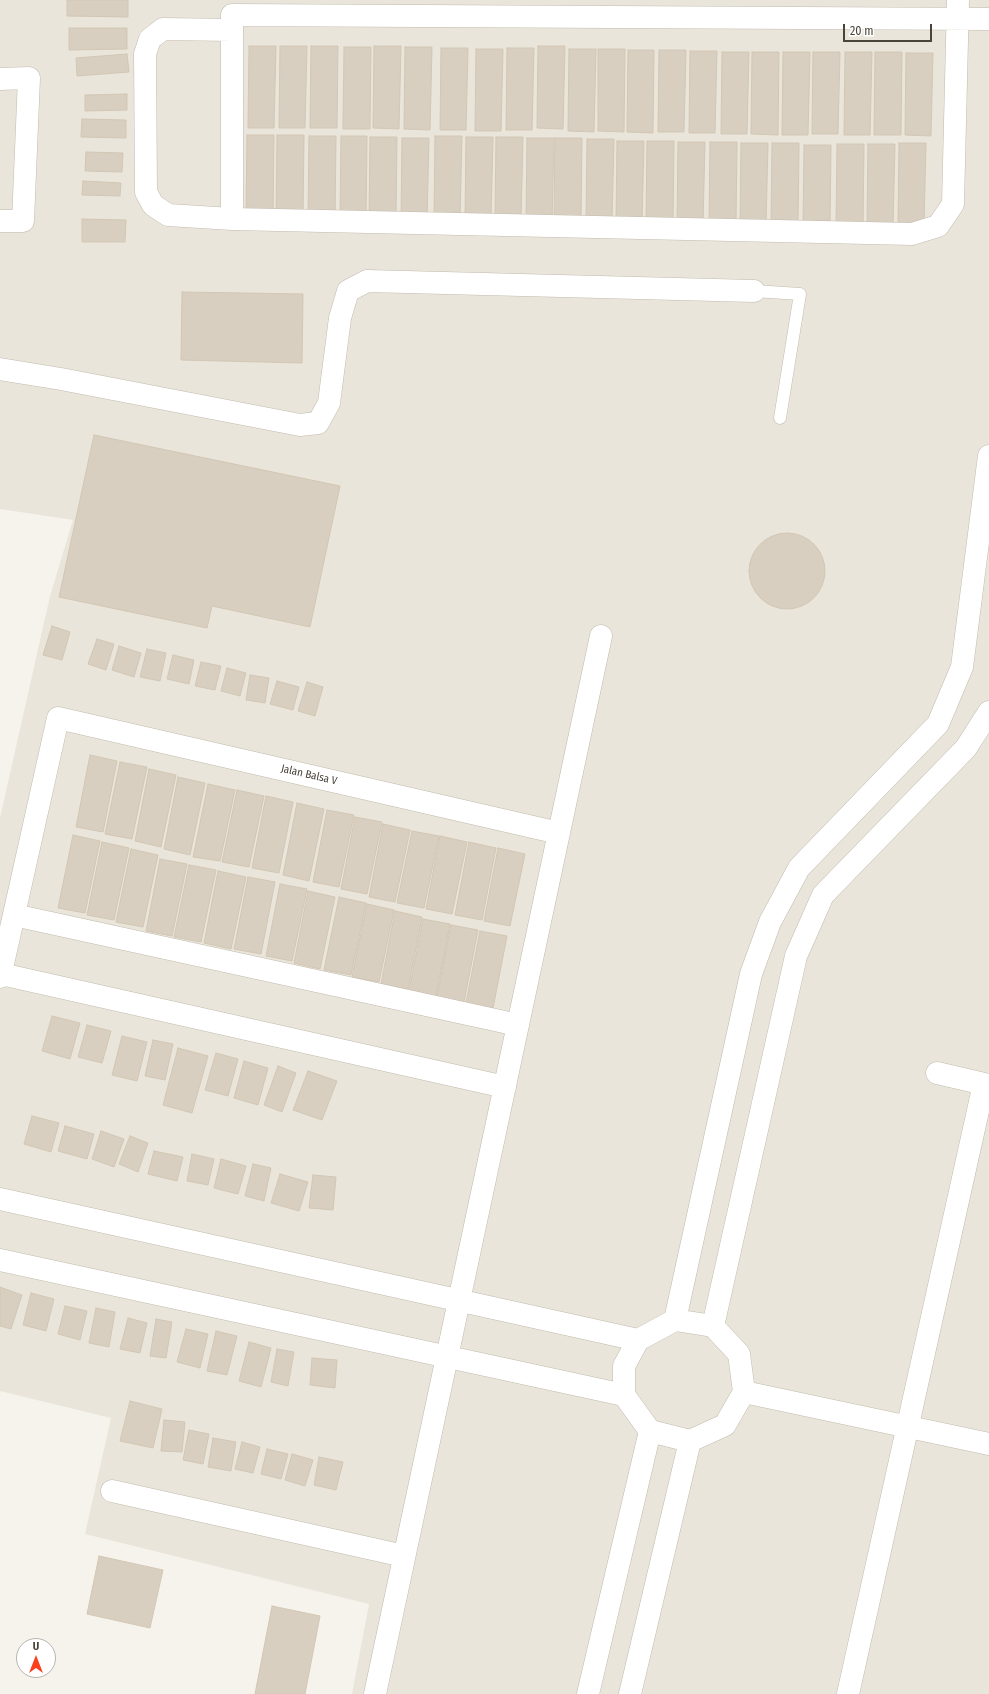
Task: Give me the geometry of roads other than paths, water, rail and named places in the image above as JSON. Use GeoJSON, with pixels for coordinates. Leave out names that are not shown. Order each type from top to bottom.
{"type":"FeatureCollection","features":[{"type":"Feature","properties":{"kind":"street"},"geometry":{"type":"LineString","coordinates":[[958,9],[953,204],[938,226],[912,234],[232,219],[168,215],[153,205],[146,192],[145,54],[150,39],[163,30],[232,15],[958,9],[989,19]]}},
{"type":"Feature","properties":{"kind":"street"},"geometry":{"type":"LineString","coordinates":[[232,15],[232,219]]}},
{"type":"Feature","properties":{"kind":"street"},"geometry":{"type":"LineString","coordinates":[[0,79],[29,78],[23,221],[0,221]]}},
{"type":"Feature","properties":{"kind":"street"},"geometry":{"type":"LineString","coordinates":[[0,369],[61,379],[300,425],[318,423],[329,403],[340,318],[348,291],[366,281],[754,291]]}},
{"type":"Feature","properties":{"kind":"street"},"geometry":{"type":"LineString","coordinates":[[676,1320],[752,974],[770,922],[799,868],[938,724],[962,667],[989,456]]}},
{"type":"Feature","properties":{"kind":"street"},"geometry":{"type":"LineString","coordinates":[[375,1694],[601,636]]}},
{"type":"Feature","properties":{"kind":"street"},"geometry":{"type":"LineString","coordinates":[[713,1326],[796,956],[823,895],[966,748],[989,712]]}},
{"type":"Feature","properties":{"kind":"street","name":"Jalan Balsa V"},"geometry":{"type":"LineString","coordinates":[[14,915],[58,718],[559,832]]}},
{"type":"Feature","properties":{"kind":"street"},"geometry":{"type":"LineString","coordinates":[[505,1087],[0,976],[14,915],[518,1025]]}},
{"type":"Feature","properties":{"kind":"street"},"geometry":{"type":"LineString","coordinates":[[848,1694],[906,1426],[987,1084],[937,1073]]}},
{"type":"Feature","properties":{"kind":"street"},"geometry":{"type":"LineString","coordinates":[[0,1199],[638,1340]]}},
{"type":"Feature","properties":{"kind":"street"},"geometry":{"type":"LineString","coordinates":[[0,1260],[624,1395]]}},
{"type":"Feature","properties":{"kind":"street"},"geometry":{"type":"LineString","coordinates":[[676,1320],[713,1326],[739,1354],[744,1392],[724,1425],[690,1441],[650,1431],[624,1395],[624,1366],[638,1340],[676,1320]]}},
{"type":"Feature","properties":{"kind":"street"},"geometry":{"type":"LineString","coordinates":[[744,1392],[989,1444]]}},
{"type":"Feature","properties":{"kind":"street"},"geometry":{"type":"LineString","coordinates":[[588,1694],[650,1431]]}},
{"type":"Feature","properties":{"kind":"street"},"geometry":{"type":"LineString","coordinates":[[630,1694],[690,1441]]}},
{"type":"Feature","properties":{"kind":"street"},"geometry":{"type":"LineString","coordinates":[[112,1491],[404,1556]]}},
{"type":"Feature","properties":{"kind":"lane"},"geometry":{"type":"LineString","coordinates":[[754,291],[800,294],[780,418]]}}]}
